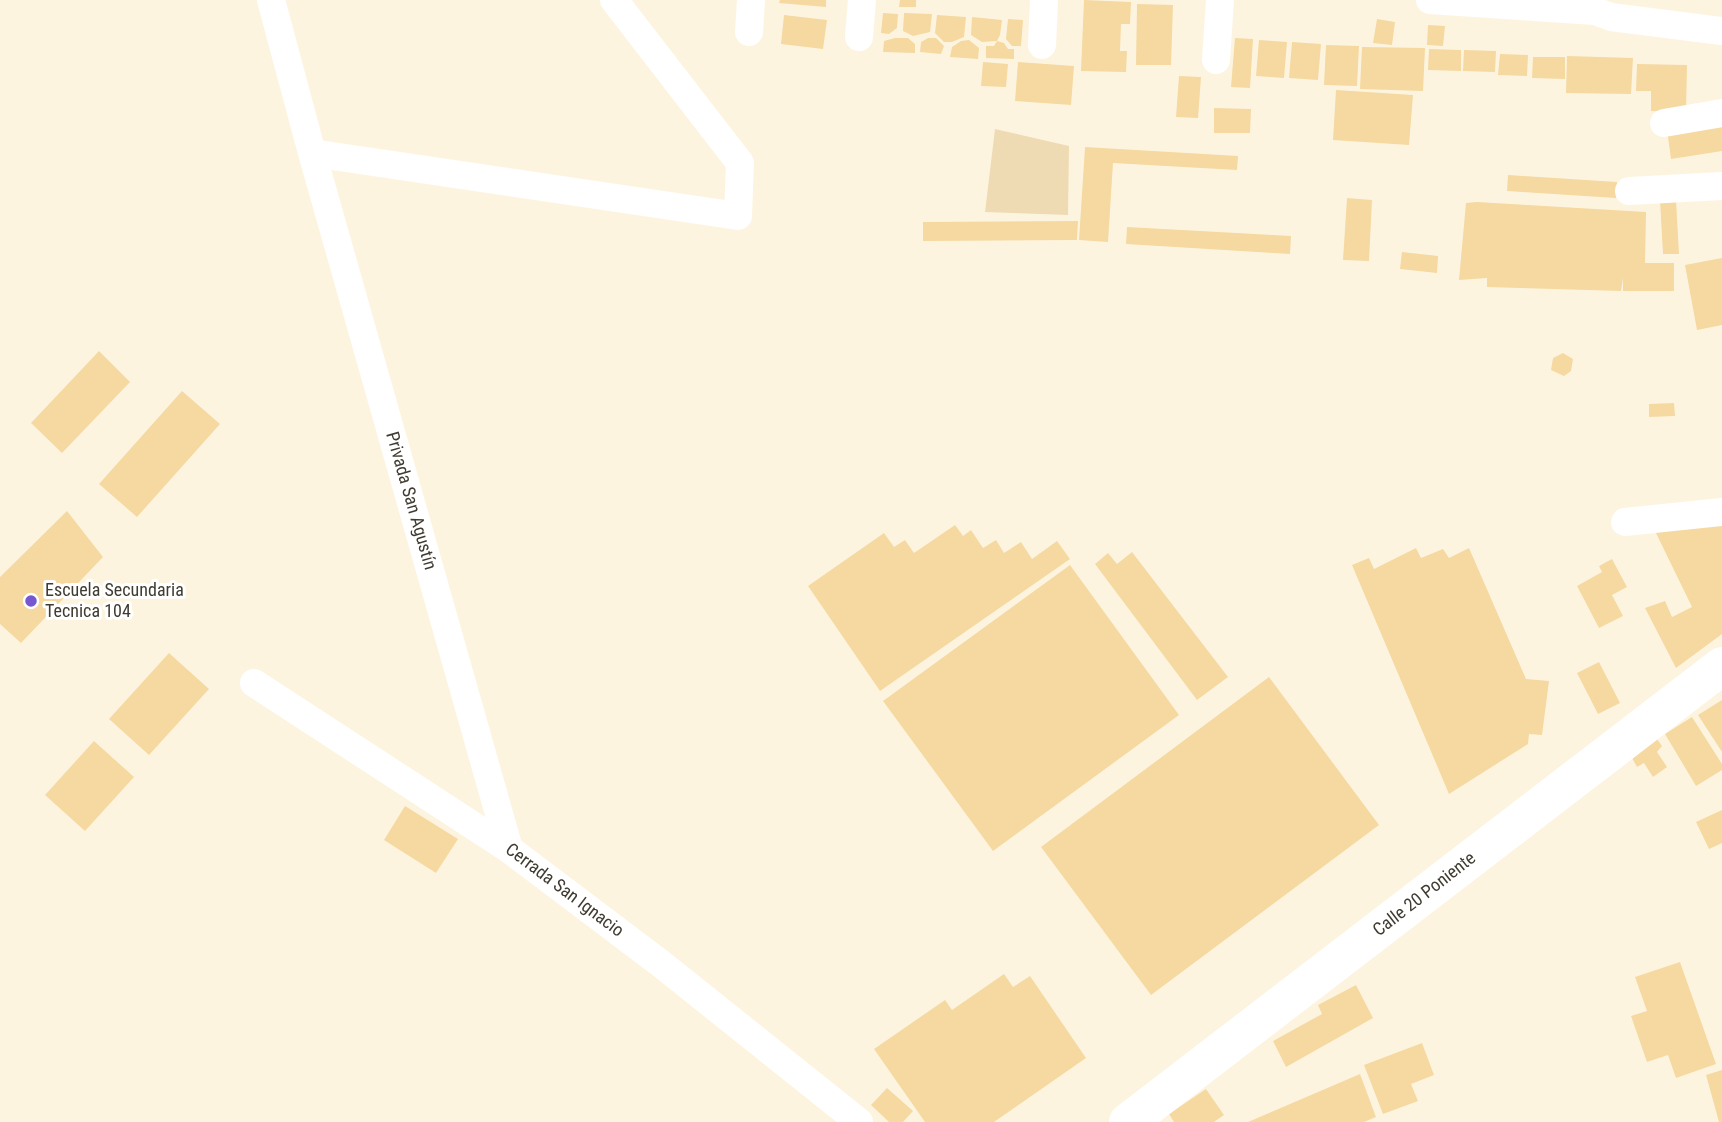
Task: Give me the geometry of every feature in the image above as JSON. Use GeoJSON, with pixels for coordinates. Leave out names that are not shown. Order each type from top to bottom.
{"type":"FeatureCollection","features":[{"type":"Feature","properties":{"kind":"main road","name":"Calle 20 Poniente"},"geometry":{"type":"LineString","coordinates":[[1145,1117],[1722,666]]}},
{"type":"Feature","properties":{"kind":"street","name":"Privada San Agustín"},"geometry":{"type":"LineString","coordinates":[[271,0],[509,849]]}},
{"type":"Feature","properties":{"kind":"street"},"geometry":{"type":"LineString","coordinates":[[312,153],[738,216],[740,163],[614,0]]}},
{"type":"Feature","properties":{"kind":"street"},"geometry":{"type":"LineString","coordinates":[[749,32],[751,0]]}},
{"type":"Feature","properties":{"kind":"street"},"geometry":{"type":"LineString","coordinates":[[859,37],[862,0]]}},
{"type":"Feature","properties":{"kind":"street"},"geometry":{"type":"LineString","coordinates":[[1042,46],[1044,0]]}},
{"type":"Feature","properties":{"kind":"street"},"geometry":{"type":"LineString","coordinates":[[1216,60],[1220,0]]}},
{"type":"Feature","properties":{"kind":"street"},"geometry":{"type":"LineString","coordinates":[[1430,0],[1605,7],[1722,31]]}},
{"type":"Feature","properties":{"kind":"street"},"geometry":{"type":"LineString","coordinates":[[1664,123],[1722,113]]}},
{"type":"Feature","properties":{"kind":"street"},"geometry":{"type":"LineString","coordinates":[[1629,191],[1722,186]]}},
{"type":"Feature","properties":{"kind":"street"},"geometry":{"type":"LineString","coordinates":[[1625,522],[1722,512]]}},
{"type":"Feature","properties":{"kind":"street","name":"Cerrada San Ignacio"},"geometry":{"type":"LineString","coordinates":[[254,683],[509,849],[660,963],[859,1122]]}},
{"type":"Feature","properties":{"kind":"shaded area"},"geometry":{"type":"Polygon","coordinates":[[[995,129],[1069,146],[1068,215],[985,212],[995,129]]]}},
{"type":"Feature","properties":{"kind":"building"},"geometry":{"type":"Polygon","coordinates":[[[780,0],[826,0],[826,7],[779,3],[780,0]]]}},
{"type":"Feature","properties":{"kind":"building"},"geometry":{"type":"Polygon","coordinates":[[[900,0],[916,0],[916,7],[899,7],[900,0]]]}},
{"type":"Feature","properties":{"kind":"building"},"geometry":{"type":"Polygon","coordinates":[[[1084,0],[1131,2],[1130,24],[1121,24],[1120,51],[1127,51],[1126,72],[1081,71],[1084,0]]]}},
{"type":"Feature","properties":{"kind":"building"},"geometry":{"type":"Polygon","coordinates":[[[1137,4],[1173,5],[1171,65],[1136,65],[1137,4]]]}},
{"type":"Feature","properties":{"kind":"building"},"geometry":{"type":"Polygon","coordinates":[[[883,13],[898,14],[897,28],[889,34],[881,33],[883,13]]]}},
{"type":"Feature","properties":{"kind":"building"},"geometry":{"type":"Polygon","coordinates":[[[904,13],[932,14],[930,32],[913,36],[903,31],[904,13]]]}},
{"type":"Feature","properties":{"kind":"building"},"geometry":{"type":"Polygon","coordinates":[[[784,15],[827,20],[823,49],[781,44],[784,15]]]}},
{"type":"Feature","properties":{"kind":"building"},"geometry":{"type":"Polygon","coordinates":[[[937,15],[966,17],[964,37],[944,42],[935,33],[937,15]]]}},
{"type":"Feature","properties":{"kind":"building"},"geometry":{"type":"Polygon","coordinates":[[[972,17],[1002,20],[997,41],[982,42],[971,35],[972,17]]]}},
{"type":"Feature","properties":{"kind":"building"},"geometry":{"type":"Polygon","coordinates":[[[1008,19],[1023,20],[1021,46],[1012,46],[1006,39],[1008,19]]]}},
{"type":"Feature","properties":{"kind":"building"},"geometry":{"type":"Polygon","coordinates":[[[1377,19],[1395,22],[1392,45],[1373,43],[1377,19]]]}},
{"type":"Feature","properties":{"kind":"building"},"geometry":{"type":"Polygon","coordinates":[[[1428,25],[1445,26],[1443,46],[1427,45],[1428,25]]]}},
{"type":"Feature","properties":{"kind":"building"},"geometry":{"type":"Polygon","coordinates":[[[908,38],[915,44],[915,53],[883,52],[884,41],[908,38]]]}},
{"type":"Feature","properties":{"kind":"building"},"geometry":{"type":"Polygon","coordinates":[[[936,38],[944,46],[941,54],[920,52],[921,42],[936,38]]]}},
{"type":"Feature","properties":{"kind":"building"},"geometry":{"type":"Polygon","coordinates":[[[1235,38],[1253,39],[1250,88],[1231,87],[1235,38]]]}},
{"type":"Feature","properties":{"kind":"building"},"geometry":{"type":"Polygon","coordinates":[[[969,40],[979,48],[978,59],[950,57],[952,47],[961,41],[969,40]]]}},
{"type":"Feature","properties":{"kind":"building"},"geometry":{"type":"Polygon","coordinates":[[[1259,40],[1287,42],[1284,78],[1256,76],[1259,40]]]}},
{"type":"Feature","properties":{"kind":"building"},"geometry":{"type":"Polygon","coordinates":[[[997,41],[1004,43],[1008,49],[1014,49],[1014,59],[986,58],[986,46],[994,46],[997,41]]]}},
{"type":"Feature","properties":{"kind":"building"},"geometry":{"type":"Polygon","coordinates":[[[1292,42],[1321,44],[1318,80],[1289,78],[1292,42]]]}},
{"type":"Feature","properties":{"kind":"building"},"geometry":{"type":"Polygon","coordinates":[[[1326,45],[1359,46],[1357,86],[1324,85],[1326,45]]]}},
{"type":"Feature","properties":{"kind":"building"},"geometry":{"type":"Polygon","coordinates":[[[1362,47],[1425,48],[1423,91],[1360,89],[1362,47]]]}},
{"type":"Feature","properties":{"kind":"building"},"geometry":{"type":"Polygon","coordinates":[[[1429,49],[1461,50],[1461,71],[1428,70],[1429,49]]]}},
{"type":"Feature","properties":{"kind":"building"},"geometry":{"type":"Polygon","coordinates":[[[1464,50],[1496,51],[1495,72],[1463,71],[1464,50]]]}},
{"type":"Feature","properties":{"kind":"building"},"geometry":{"type":"Polygon","coordinates":[[[1500,54],[1528,55],[1527,76],[1498,75],[1500,54]]]}},
{"type":"Feature","properties":{"kind":"building"},"geometry":{"type":"Polygon","coordinates":[[[1567,56],[1633,58],[1631,94],[1566,93],[1567,56]]]}},
{"type":"Feature","properties":{"kind":"building"},"geometry":{"type":"Polygon","coordinates":[[[1533,57],[1565,57],[1565,79],[1532,78],[1533,57]]]}},
{"type":"Feature","properties":{"kind":"building"},"geometry":{"type":"Polygon","coordinates":[[[983,62],[1008,64],[1006,87],[981,86],[983,62]]]}},
{"type":"Feature","properties":{"kind":"building"},"geometry":{"type":"Polygon","coordinates":[[[1018,62],[1074,66],[1071,105],[1015,101],[1018,62]]]}},
{"type":"Feature","properties":{"kind":"building"},"geometry":{"type":"Polygon","coordinates":[[[1637,64],[1687,65],[1686,112],[1651,111],[1651,91],[1636,91],[1637,64]]]}},
{"type":"Feature","properties":{"kind":"building"},"geometry":{"type":"Polygon","coordinates":[[[1179,76],[1201,77],[1198,118],[1176,117],[1179,76]]]}},
{"type":"Feature","properties":{"kind":"building"},"geometry":{"type":"Polygon","coordinates":[[[1336,90],[1413,95],[1409,145],[1333,140],[1336,90]]]}},
{"type":"Feature","properties":{"kind":"building"},"geometry":{"type":"Polygon","coordinates":[[[1214,108],[1251,109],[1250,133],[1214,133],[1214,108]]]}},
{"type":"Feature","properties":{"kind":"building"},"geometry":{"type":"Polygon","coordinates":[[[1722,122],[1722,151],[1671,159],[1667,130],[1722,122]]]}},
{"type":"Feature","properties":{"kind":"building"},"geometry":{"type":"Polygon","coordinates":[[[1085,147],[1238,156],[1237,170],[1113,163],[1108,242],[1079,240],[1085,147]]]}},
{"type":"Feature","properties":{"kind":"building"},"geometry":{"type":"Polygon","coordinates":[[[1508,175],[1617,182],[1616,198],[1507,191],[1508,175]]]}},
{"type":"Feature","properties":{"kind":"building"},"geometry":{"type":"Polygon","coordinates":[[[1347,198],[1372,200],[1369,261],[1343,260],[1347,198]]]}},
{"type":"Feature","properties":{"kind":"building"},"geometry":{"type":"Polygon","coordinates":[[[1660,200],[1676,200],[1679,254],[1663,254],[1660,200]]]}},
{"type":"Feature","properties":{"kind":"building"},"geometry":{"type":"Polygon","coordinates":[[[1466,203],[1646,212],[1645,263],[1674,263],[1674,291],[1623,291],[1623,278],[1621,291],[1487,287],[1487,278],[1459,280],[1466,203]]]}},
{"type":"Feature","properties":{"kind":"building"},"geometry":{"type":"Polygon","coordinates":[[[1078,221],[1077,240],[923,241],[923,222],[1078,221]]]}},
{"type":"Feature","properties":{"kind":"building"},"geometry":{"type":"Polygon","coordinates":[[[1127,227],[1291,236],[1290,254],[1126,244],[1127,227]]]}},
{"type":"Feature","properties":{"kind":"building"},"geometry":{"type":"Polygon","coordinates":[[[1402,252],[1438,256],[1437,273],[1400,269],[1402,252]]]}},
{"type":"Feature","properties":{"kind":"building"},"geometry":{"type":"Polygon","coordinates":[[[1722,258],[1722,325],[1697,330],[1685,265],[1722,258]]]}},
{"type":"Feature","properties":{"kind":"building"},"geometry":{"type":"Polygon","coordinates":[[[99,351],[130,382],[62,453],[31,423],[99,351]]]}},
{"type":"Feature","properties":{"kind":"building"},"geometry":{"type":"Polygon","coordinates":[[[1563,353],[1573,359],[1571,371],[1564,376],[1551,370],[1553,358],[1563,353]]]}},
{"type":"Feature","properties":{"kind":"building"},"geometry":{"type":"Polygon","coordinates":[[[182,391],[220,424],[137,517],[99,484],[182,391]]]}},
{"type":"Feature","properties":{"kind":"building"},"geometry":{"type":"Polygon","coordinates":[[[1674,403],[1675,416],[1649,417],[1649,404],[1674,403]]]}},
{"type":"Feature","properties":{"kind":"building","name":"Escuela Secundaria Tecnica 104"},"geometry":{"type":"Polygon","coordinates":[[[67,511],[103,557],[21,643],[0,624],[0,577],[67,511]]]}},
{"type":"Feature","properties":{"kind":"building"},"geometry":{"type":"Polygon","coordinates":[[[1722,524],[1722,634],[1676,668],[1645,608],[1665,601],[1672,617],[1692,607],[1655,531],[1722,524]]]}},
{"type":"Feature","properties":{"kind":"building"},"geometry":{"type":"Polygon","coordinates":[[[955,525],[963,536],[971,530],[983,548],[996,540],[1004,553],[1021,542],[1032,559],[1057,541],[1070,559],[880,691],[808,586],[884,533],[894,547],[905,540],[914,553],[955,525]]]}},
{"type":"Feature","properties":{"kind":"building"},"geometry":{"type":"Polygon","coordinates":[[[1416,548],[1421,558],[1443,549],[1449,558],[1469,548],[1526,679],[1549,681],[1542,735],[1529,734],[1528,744],[1449,794],[1352,565],[1369,558],[1374,569],[1416,548]]]}},
{"type":"Feature","properties":{"kind":"building"},"geometry":{"type":"Polygon","coordinates":[[[1132,552],[1228,677],[1197,700],[1095,564],[1108,553],[1117,564],[1132,552]]]}},
{"type":"Feature","properties":{"kind":"building"},"geometry":{"type":"Polygon","coordinates":[[[1612,559],[1627,587],[1612,595],[1623,616],[1599,628],[1577,586],[1602,572],[1599,566],[1612,559]]]}},
{"type":"Feature","properties":{"kind":"building"},"geometry":{"type":"Polygon","coordinates":[[[1070,565],[1179,715],[993,851],[883,701],[1070,565]]]}},
{"type":"Feature","properties":{"kind":"building","name":"Escuela Secundaria Tecnica 104"},"geometry":{"type":"Polygon","coordinates":[[[169,653],[209,689],[149,755],[109,719],[169,653]]]}},
{"type":"Feature","properties":{"kind":"building"},"geometry":{"type":"Polygon","coordinates":[[[1599,662],[1620,703],[1598,714],[1577,673],[1599,662]]]}},
{"type":"Feature","properties":{"kind":"building"},"geometry":{"type":"Polygon","coordinates":[[[1269,677],[1379,825],[1151,995],[1041,847],[1269,677]]]}},
{"type":"Feature","properties":{"kind":"building"},"geometry":{"type":"Polygon","coordinates":[[[1722,700],[1722,752],[1698,715],[1722,700]]]}},
{"type":"Feature","properties":{"kind":"building"},"geometry":{"type":"Polygon","coordinates":[[[1692,717],[1722,764],[1722,770],[1696,786],[1665,734],[1692,717]]]}},
{"type":"Feature","properties":{"kind":"building"},"geometry":{"type":"Polygon","coordinates":[[[1657,739],[1662,746],[1657,752],[1667,767],[1653,777],[1644,763],[1637,767],[1631,756],[1657,739]]]}},
{"type":"Feature","properties":{"kind":"building"},"geometry":{"type":"Polygon","coordinates":[[[94,741],[134,777],[85,831],[45,795],[94,741]]]}},
{"type":"Feature","properties":{"kind":"building"},"geometry":{"type":"Polygon","coordinates":[[[405,806],[458,839],[436,873],[384,840],[405,806]]]}},
{"type":"Feature","properties":{"kind":"building"},"geometry":{"type":"Polygon","coordinates":[[[1722,810],[1722,843],[1709,849],[1696,822],[1722,810]]]}},
{"type":"Feature","properties":{"kind":"building"},"geometry":{"type":"Polygon","coordinates":[[[1680,962],[1716,1064],[1676,1078],[1668,1055],[1647,1062],[1631,1016],[1647,1011],[1635,977],[1680,962]]]}},
{"type":"Feature","properties":{"kind":"building"},"geometry":{"type":"Polygon","coordinates":[[[1004,974],[1013,987],[1030,976],[1086,1058],[994,1122],[925,1122],[874,1049],[945,1000],[952,1010],[1004,974]]]}},
{"type":"Feature","properties":{"kind":"building"},"geometry":{"type":"Polygon","coordinates":[[[1356,985],[1373,1018],[1286,1067],[1273,1041],[1322,1014],[1318,1005],[1356,985]]]}},
{"type":"Feature","properties":{"kind":"building"},"geometry":{"type":"Polygon","coordinates":[[[1422,1043],[1434,1075],[1411,1084],[1418,1101],[1383,1114],[1364,1065],[1422,1043]]]}},
{"type":"Feature","properties":{"kind":"building"},"geometry":{"type":"Polygon","coordinates":[[[1722,1070],[1722,1122],[1719,1122],[1706,1075],[1722,1070]]]}},
{"type":"Feature","properties":{"kind":"building"},"geometry":{"type":"Polygon","coordinates":[[[1360,1074],[1376,1117],[1364,1122],[1248,1122],[1360,1074]]]}},
{"type":"Feature","properties":{"kind":"building"},"geometry":{"type":"Polygon","coordinates":[[[887,1088],[913,1111],[903,1122],[889,1122],[871,1105],[887,1088]]]}},
{"type":"Feature","properties":{"kind":"building"},"geometry":{"type":"Polygon","coordinates":[[[1206,1089],[1224,1115],[1214,1122],[1174,1122],[1169,1114],[1206,1089]]]}},
{"type":"Feature","properties":{"kind":"place","name":"Escuela Secundaria Tecnica 104"},"geometry":{"type":"Point","coordinates":[31,601]}}]}
